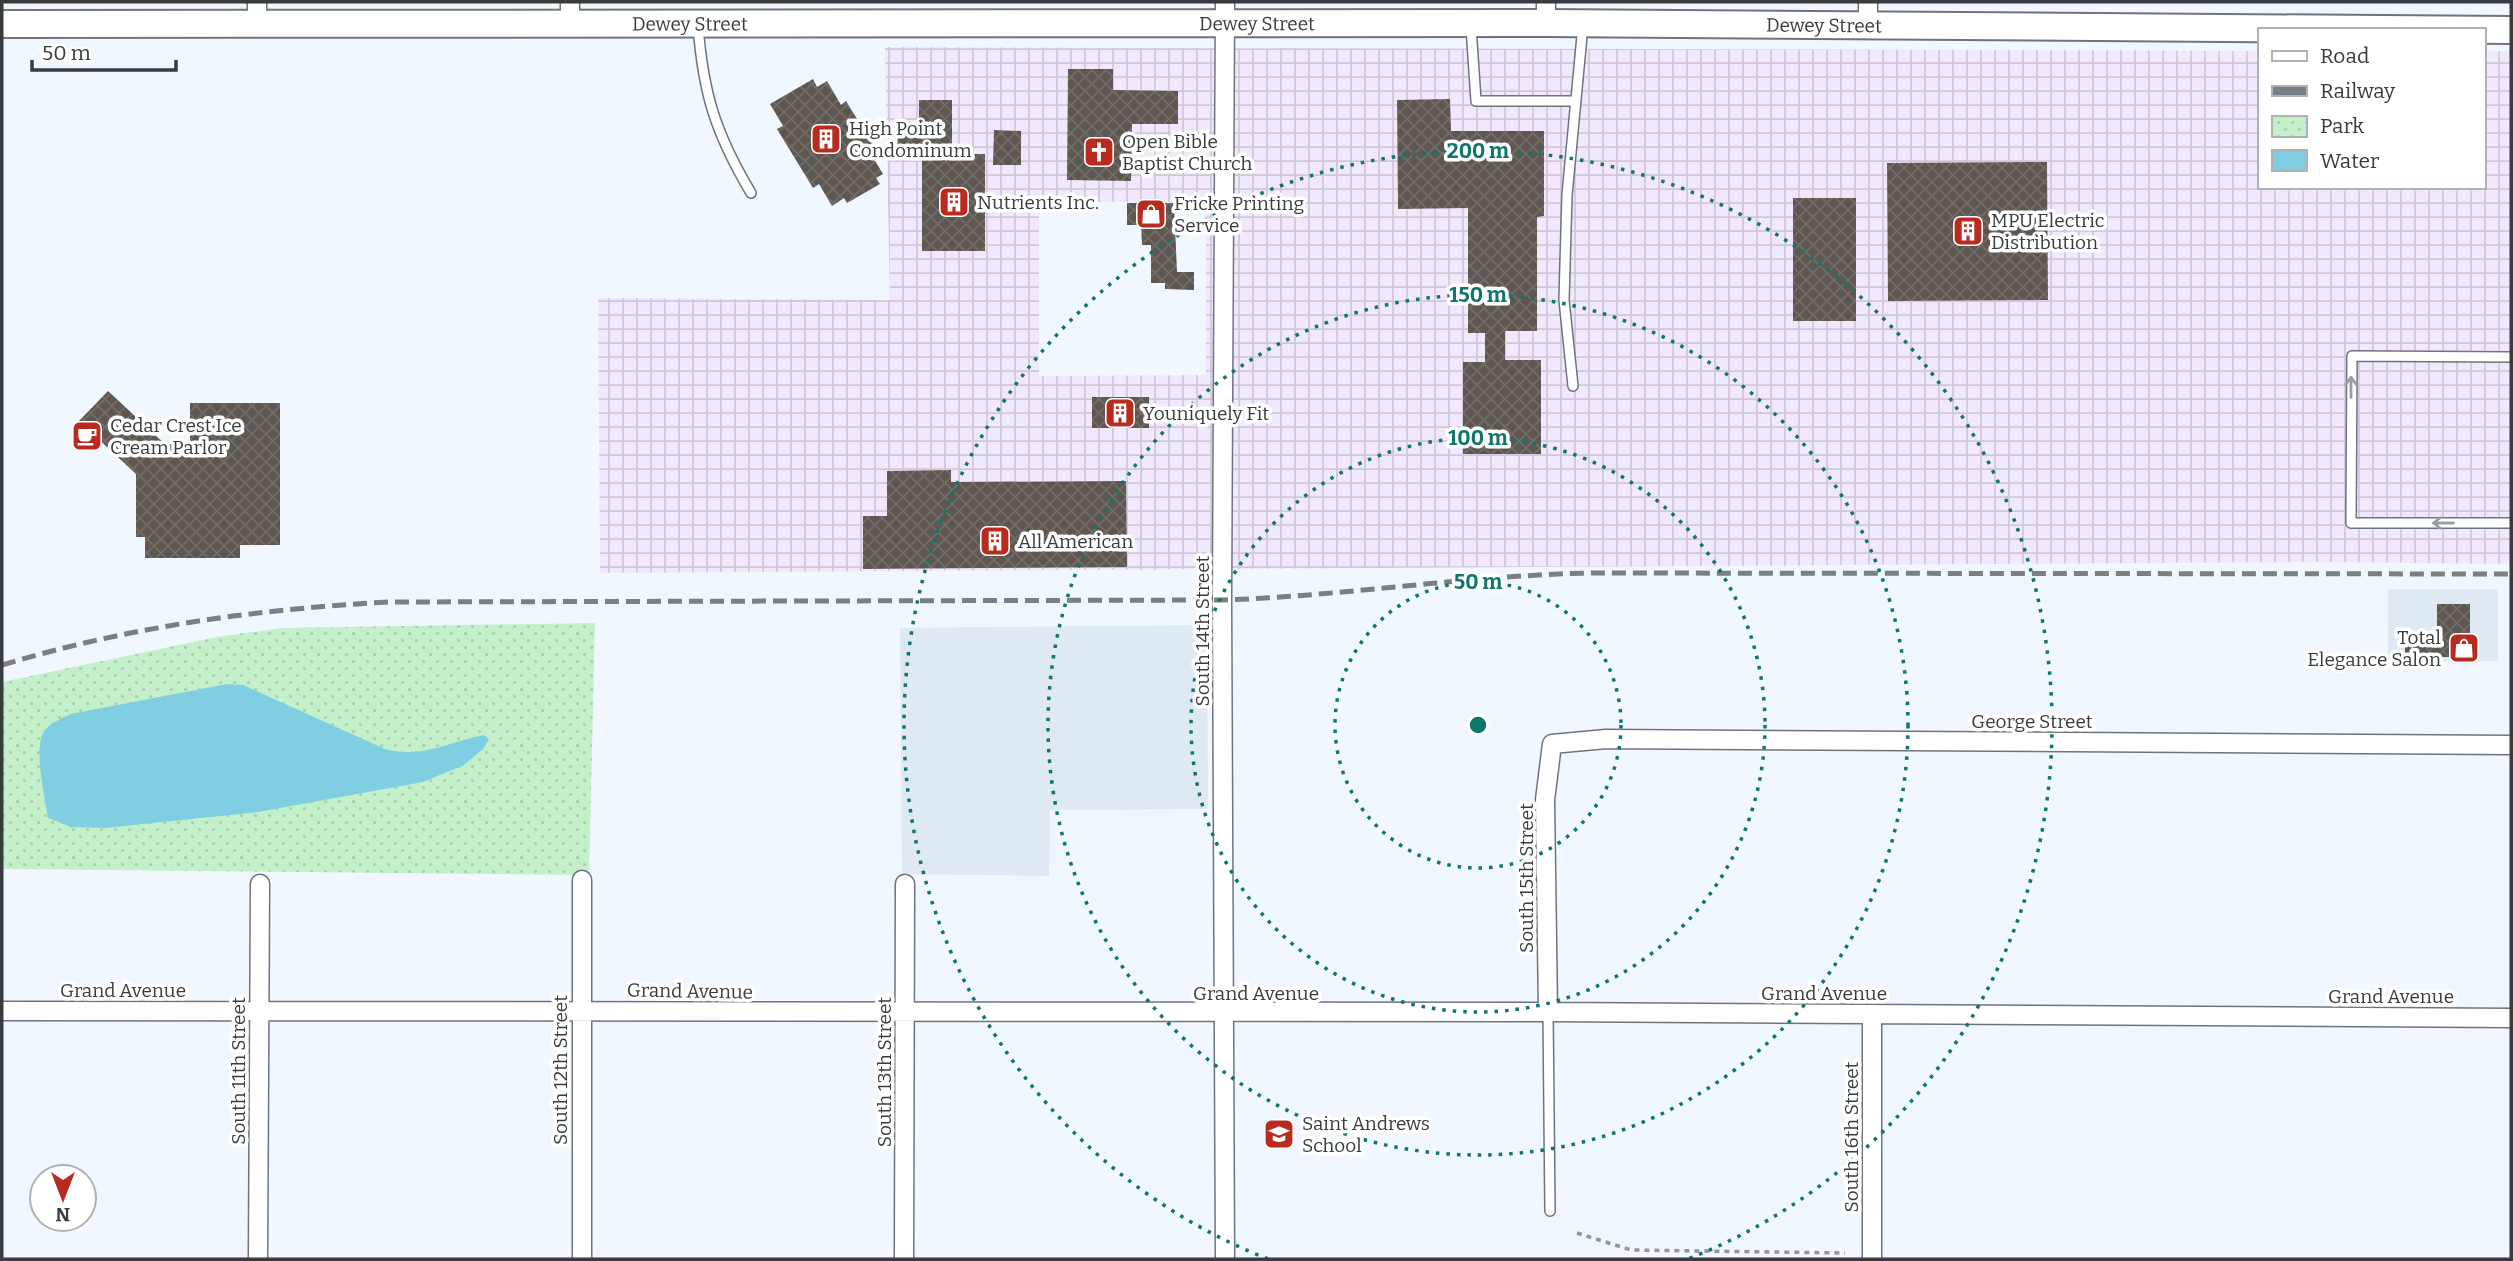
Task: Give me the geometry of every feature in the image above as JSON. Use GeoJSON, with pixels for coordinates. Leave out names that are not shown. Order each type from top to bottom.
{"type":"FeatureCollection","features":[{"type":"Feature","properties":{"kind":"street","name":"Dewey Street"},"geometry":{"type":"LineString","coordinates":[[2,24],[257,12],[570,12],[698,23],[1225,12],[1471,23],[1546,12],[1583,23],[1868,14],[2431,28]]}},
{"type":"Feature","properties":{"kind":"street","name":"South 14th Street"},"geometry":{"type":"LineString","coordinates":[[1225,12],[1222,600],[1226,1014],[1225,1259]]}},
{"type":"Feature","properties":{"kind":"street","name":"Dewey Street"},"geometry":{"type":"LineString","coordinates":[[2485,29],[2511,30]]}},
{"type":"Feature","properties":{"kind":"street","name":"George Street"},"geometry":{"type":"LineString","coordinates":[[1552,744],[1606,739],[2511,745]]}},
{"type":"Feature","properties":{"kind":"street","name":"South 15th Street"},"geometry":{"type":"LineString","coordinates":[[1548,1013],[1545,800],[1552,744]]}},
{"type":"Feature","properties":{"kind":"street","name":"South 12th Street"},"geometry":{"type":"LineString","coordinates":[[582,880],[582,1259]]}},
{"type":"Feature","properties":{"kind":"street","name":"South 11th Street"},"geometry":{"type":"LineString","coordinates":[[257,1259],[260,884]]}},
{"type":"Feature","properties":{"kind":"street","name":"South 13th Street"},"geometry":{"type":"LineString","coordinates":[[904,1259],[905,884]]}},
{"type":"Feature","properties":{"kind":"street","name":"Grand Avenue"},"geometry":{"type":"LineString","coordinates":[[2,1011],[1548,1013],[2511,1018]]}},
{"type":"Feature","properties":{"kind":"street","name":"South 16th Street"},"geometry":{"type":"LineString","coordinates":[[1871,1259],[1872,1015]]}},
{"type":"Feature","properties":{"kind":"lane"},"geometry":{"type":"LineString","coordinates":[[698,23],[702,75],[724,147],[751,193]]}},
{"type":"Feature","properties":{"kind":"lane"},"geometry":{"type":"LineString","coordinates":[[1471,23],[1476,101],[1576,101]]}},
{"type":"Feature","properties":{"kind":"lane"},"geometry":{"type":"LineString","coordinates":[[1573,386],[1564,300],[1567,195],[1583,23]]}},
{"type":"Feature","properties":{"kind":"lane"},"geometry":{"type":"LineString","coordinates":[[2511,357],[2352,356],[2351,523],[2511,523]]}},
{"type":"Feature","properties":{"kind":"lane"},"geometry":{"type":"LineString","coordinates":[[1548,1013],[1550,1211]]}},
{"type":"Feature","properties":{"kind":"path"},"geometry":{"type":"LineString","coordinates":[[1577,1233],[1631,1250],[1845,1254]]}},
{"type":"Feature","properties":{"kind":"shaded area"},"geometry":{"type":"Polygon","coordinates":[[[885,47],[2258,51],[2258,189],[2485,189],[2485,51],[2511,51],[2511,564],[2316,562],[600,573],[598,298],[890,300],[885,47]],[[1039,202],[1039,376],[1206,375],[1206,202],[1039,202]]]}},
{"type":"Feature","properties":{"kind":"shaded area"},"geometry":{"type":"Polygon","coordinates":[[[2388,589],[2498,589],[2498,661],[2388,661],[2388,589]]]}},
{"type":"Feature","properties":{"kind":"shaded area"},"geometry":{"type":"Polygon","coordinates":[[[1207,625],[1208,809],[1050,810],[1049,876],[902,874],[900,628],[1207,625]]]}},
{"type":"Feature","properties":{"kind":"green space"},"geometry":{"type":"Polygon","coordinates":[[[595,623],[589,875],[2,869],[2,682],[217,637],[282,628],[595,623]]]}},
{"type":"Feature","properties":{"kind":"water"},"geometry":{"type":"Polygon","coordinates":[[[227,684],[243,685],[385,749],[398,752],[423,751],[484,735],[489,739],[484,748],[464,765],[423,782],[258,812],[105,828],[71,827],[48,818],[40,751],[43,733],[52,724],[71,714],[227,684]]]}},
{"type":"Feature","properties":{"kind":"building","name":"Open Bible Baptist Church"},"geometry":{"type":"Polygon","coordinates":[[[1068,69],[1113,69],[1113,90],[1178,91],[1178,124],[1132,124],[1131,181],[1067,180],[1068,69]]]}},
{"type":"Feature","properties":{"kind":"building","name":"High Point Condominum"},"geometry":{"type":"Polygon","coordinates":[[[813,79],[817,87],[827,81],[841,105],[846,101],[879,155],[871,154],[883,174],[876,178],[880,184],[847,203],[844,198],[832,206],[819,184],[813,188],[777,129],[783,126],[770,104],[813,79]]]}},
{"type":"Feature","properties":{"kind":"building"},"geometry":{"type":"Polygon","coordinates":[[[1450,99],[1451,131],[1544,131],[1544,216],[1537,217],[1537,331],[1505,331],[1505,360],[1541,360],[1541,454],[1463,454],[1463,362],[1485,362],[1485,333],[1468,333],[1468,208],[1398,209],[1397,100],[1450,99]]]}},
{"type":"Feature","properties":{"kind":"building","name":"Nutrients Inc."},"geometry":{"type":"Polygon","coordinates":[[[919,100],[952,100],[952,154],[985,154],[985,251],[922,251],[922,157],[897,156],[898,130],[919,130],[919,100]]]}},
{"type":"Feature","properties":{"kind":"building"},"geometry":{"type":"Polygon","coordinates":[[[994,130],[1021,131],[1021,165],[993,165],[994,130]]]}},
{"type":"Feature","properties":{"kind":"building","name":"MPU Electric Distribution"},"geometry":{"type":"Polygon","coordinates":[[[2047,162],[2048,300],[1888,301],[1887,163],[2047,162]]]}},
{"type":"Feature","properties":{"kind":"building"},"geometry":{"type":"Polygon","coordinates":[[[1793,198],[1856,198],[1856,321],[1793,321],[1793,198]]]}},
{"type":"Feature","properties":{"kind":"building"},"geometry":{"type":"Polygon","coordinates":[[[1127,203],[1174,203],[1177,272],[1194,272],[1194,290],[1165,289],[1165,283],[1151,283],[1151,245],[1142,245],[1141,225],[1127,225],[1127,203]]]}},
{"type":"Feature","properties":{"kind":"building"},"geometry":{"type":"Polygon","coordinates":[[[108,391],[165,444],[190,444],[190,403],[280,403],[280,545],[240,545],[240,558],[145,558],[145,537],[136,537],[136,474],[79,421],[108,391]]]}},
{"type":"Feature","properties":{"kind":"building","name":"Youniquely Fit"},"geometry":{"type":"Polygon","coordinates":[[[1092,397],[1149,397],[1149,428],[1092,428],[1092,397]]]}},
{"type":"Feature","properties":{"kind":"building","name":"All American"},"geometry":{"type":"Polygon","coordinates":[[[951,470],[951,482],[1126,481],[1127,567],[863,569],[863,516],[887,516],[887,471],[951,470]]]}},
{"type":"Feature","properties":{"kind":"building"},"geometry":{"type":"Polygon","coordinates":[[[2437,604],[2470,604],[2470,657],[2405,657],[2405,635],[2437,635],[2437,604]]]}},
{"type":"Feature","properties":{"kind":"railway"},"geometry":{"type":"LineString","coordinates":[[2,665],[97,640],[193,622],[291,609],[389,602],[1222,600],[1594,573],[2511,574]]}},
{"type":"Feature","properties":{"kind":"place","name":"High Point Condominum"},"geometry":{"type":"Point","coordinates":[826,139]}},
{"type":"Feature","properties":{"kind":"place","name":"Open Bible Baptist Church"},"geometry":{"type":"Point","coordinates":[1099,152]}},
{"type":"Feature","properties":{"kind":"place","name":"Nutrients Inc."},"geometry":{"type":"Point","coordinates":[954,202]}},
{"type":"Feature","properties":{"kind":"place","name":"Fricke Printing Service"},"geometry":{"type":"Point","coordinates":[1151,214]}},
{"type":"Feature","properties":{"kind":"place","name":"MPU Electric Distribution"},"geometry":{"type":"Point","coordinates":[1968,231]}},
{"type":"Feature","properties":{"kind":"place","name":"Youniquely Fit"},"geometry":{"type":"Point","coordinates":[1120,413]}},
{"type":"Feature","properties":{"kind":"place","name":"Cedar Crest Ice Cream Parlor"},"geometry":{"type":"Point","coordinates":[87,436]}},
{"type":"Feature","properties":{"kind":"place","name":"All American"},"geometry":{"type":"Point","coordinates":[995,541]}},
{"type":"Feature","properties":{"kind":"place","name":"Total Elegance Salon"},"geometry":{"type":"Point","coordinates":[2464,648]}},
{"type":"Feature","properties":{"kind":"place","name":"Saint Andrews School"},"geometry":{"type":"Point","coordinates":[1279,1134]}}]}
